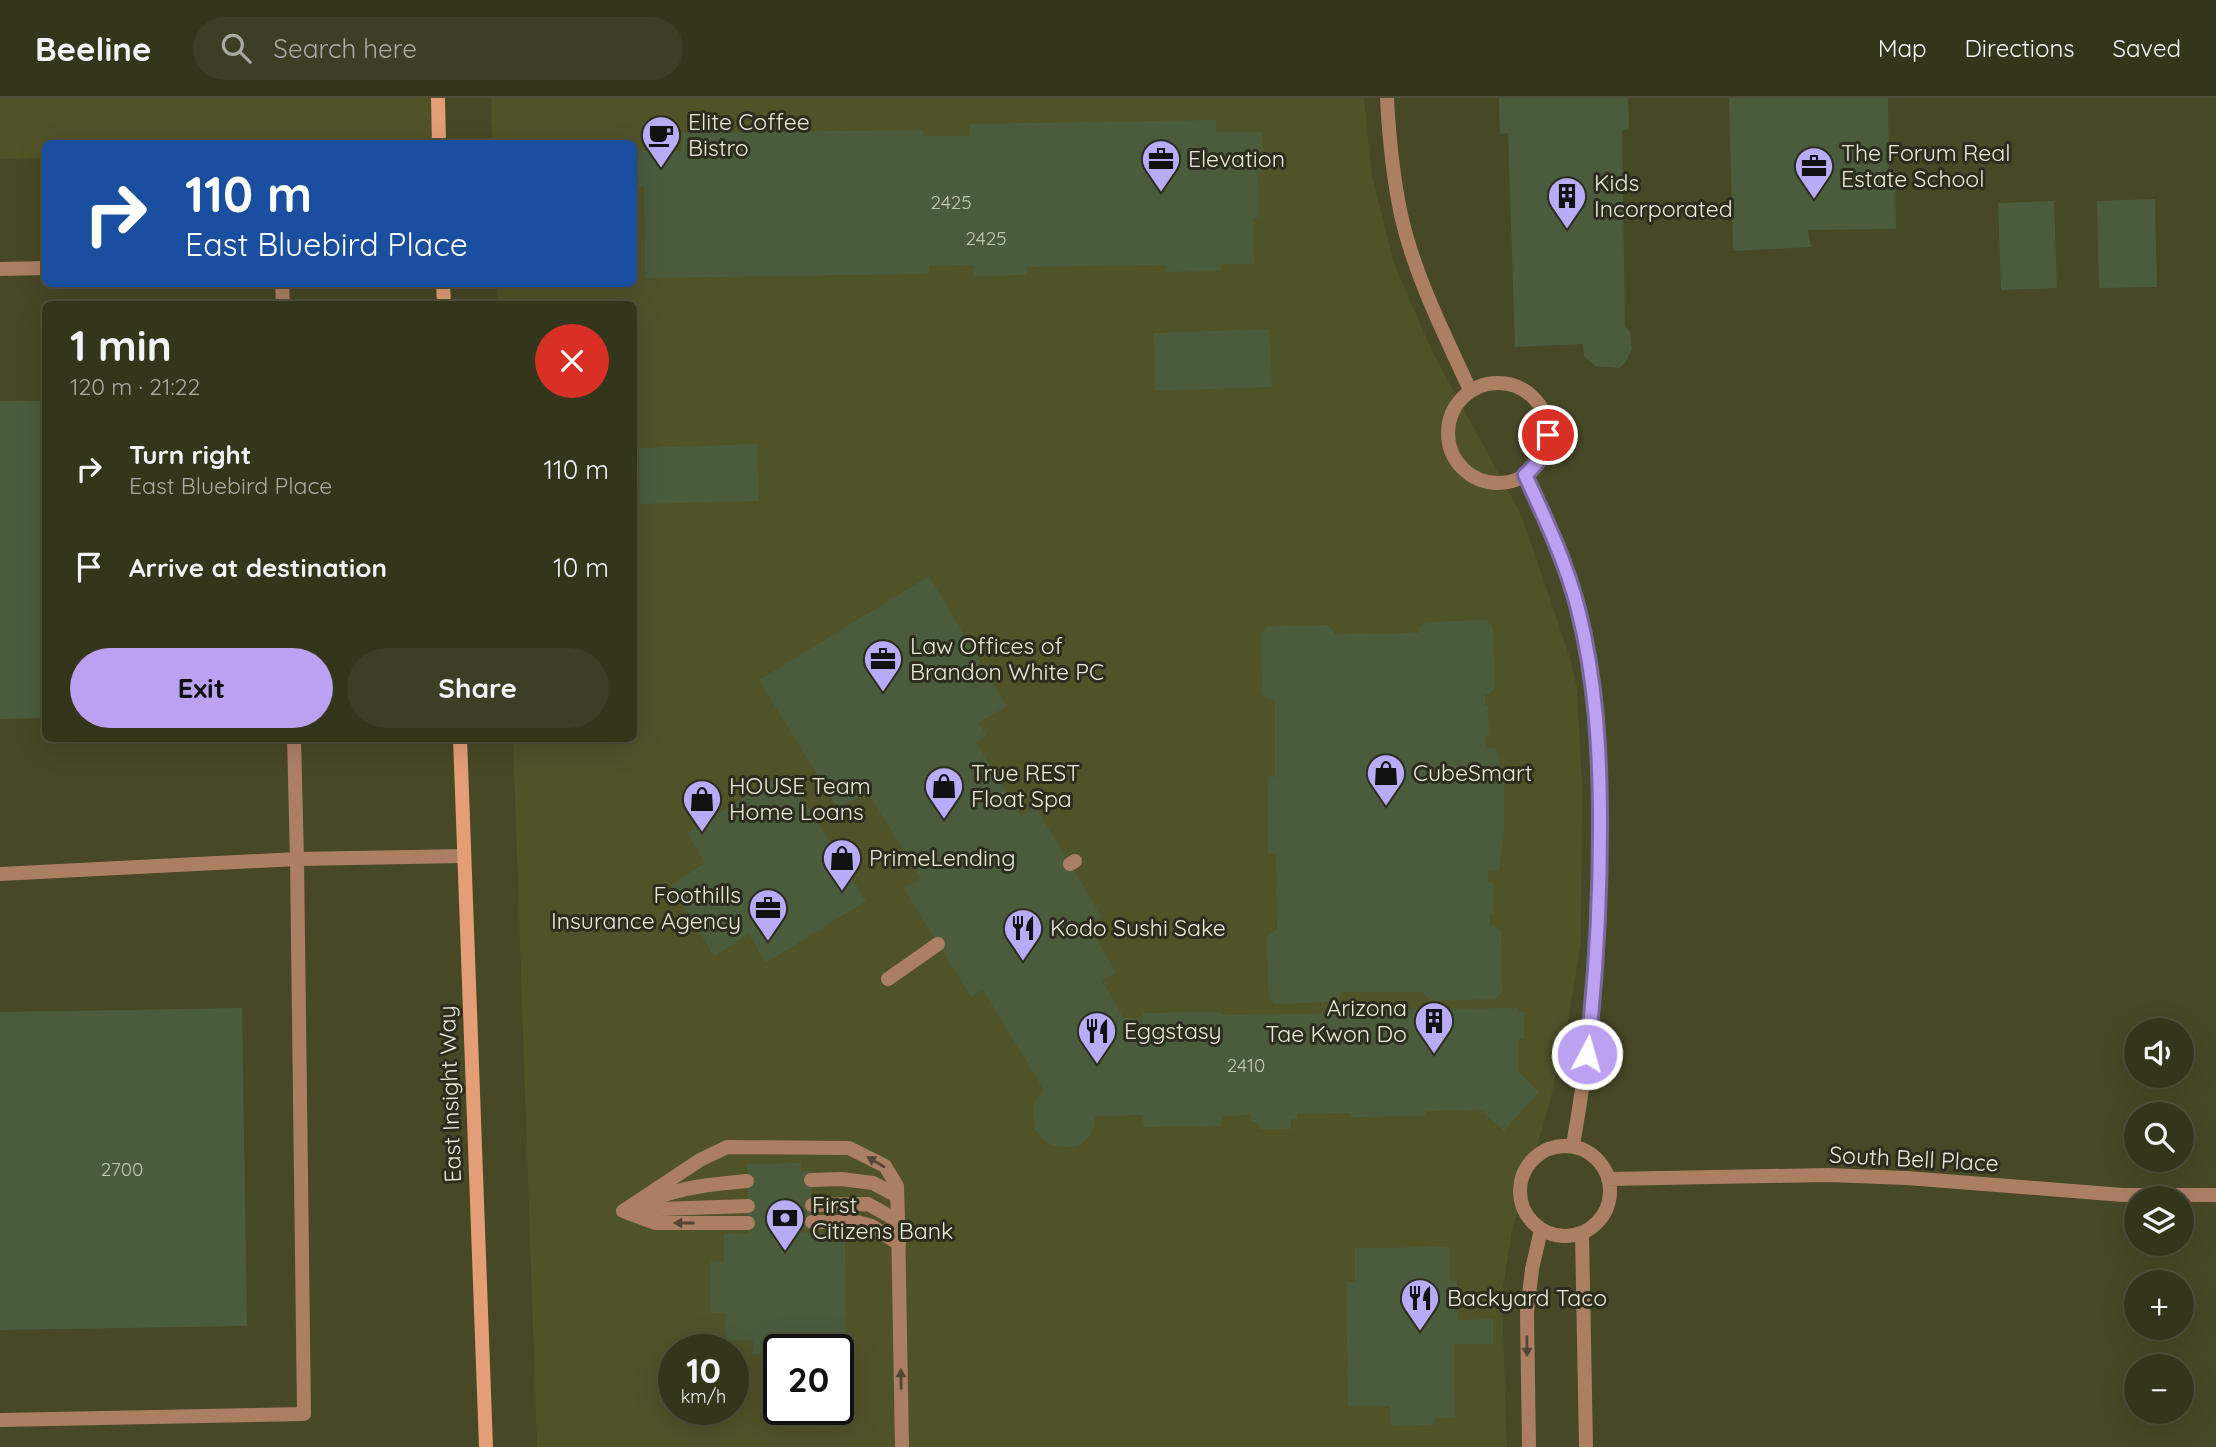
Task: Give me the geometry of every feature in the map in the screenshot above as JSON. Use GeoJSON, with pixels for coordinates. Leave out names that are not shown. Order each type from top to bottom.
{"type":"FeatureCollection","features":[{"type":"Feature","properties":{"kind":"street"},"geometry":{"type":"LineString","coordinates":[[438,98],[439,140]]}},
{"type":"Feature","properties":{"kind":"street","name":"East Insight Way"},"geometry":{"type":"LineString","coordinates":[[460,742],[486,1447]]}},
{"type":"Feature","properties":{"kind":"lane"},"geometry":{"type":"LineString","coordinates":[[1387,98],[1389,137],[1401,215],[1422,285],[1470,390]]}},
{"type":"Feature","properties":{"kind":"lane"},"geometry":{"type":"LineString","coordinates":[[0,269],[42,268]]}},
{"type":"Feature","properties":{"kind":"lane"},"geometry":{"type":"LineString","coordinates":[[1508,383],[1530,393],[1540,405],[1547,420],[1547,443],[1537,465],[1525,475],[1511,481],[1495,483],[1480,480],[1466,472],[1455,460],[1449,446],[1451,414],[1458,401],[1470,390],[1485,384],[1508,383]]}},
{"type":"Feature","properties":{"kind":"lane"},"geometry":{"type":"LineString","coordinates":[[1525,475],[1554,536],[1578,607],[1591,670],[1598,733],[1600,869],[1596,950],[1585,1077],[1573,1145]]}},
{"type":"Feature","properties":{"kind":"lane"},"geometry":{"type":"LineString","coordinates":[[0,1420],[304,1414],[293,742]]}},
{"type":"Feature","properties":{"kind":"lane"},"geometry":{"type":"LineString","coordinates":[[0,874],[297,859],[464,856]]}},
{"type":"Feature","properties":{"kind":"lane"},"geometry":{"type":"LineString","coordinates":[[888,979],[938,944]]}},
{"type":"Feature","properties":{"kind":"lane"},"geometry":{"type":"LineString","coordinates":[[1573,1145],[1597,1159],[1608,1179],[1609,1202],[1603,1217],[1582,1234],[1562,1237],[1548,1234],[1536,1227],[1526,1216],[1521,1202],[1519,1188],[1522,1174],[1542,1152],[1555,1147],[1573,1145]]}},
{"type":"Feature","properties":{"kind":"lane"},"geometry":{"type":"LineString","coordinates":[[623,1211],[700,1160],[727,1147],[849,1148],[885,1166],[897,1186],[902,1447]]}},
{"type":"Feature","properties":{"kind":"lane","name":"South Bell Place"},"geometry":{"type":"LineString","coordinates":[[1608,1179],[1828,1175],[1907,1178],[2123,1195],[2216,1195]]}},
{"type":"Feature","properties":{"kind":"lane"},"geometry":{"type":"LineString","coordinates":[[811,1180],[841,1179],[873,1183],[897,1196]]}},
{"type":"Feature","properties":{"kind":"lane"},"geometry":{"type":"LineString","coordinates":[[623,1211],[672,1191],[747,1181]]}},
{"type":"Feature","properties":{"kind":"lane"},"geometry":{"type":"LineString","coordinates":[[812,1205],[868,1203],[898,1221]]}},
{"type":"Feature","properties":{"kind":"lane"},"geometry":{"type":"LineString","coordinates":[[623,1211],[748,1206]]}},
{"type":"Feature","properties":{"kind":"lane"},"geometry":{"type":"LineString","coordinates":[[623,1211],[655,1223],[748,1223]]}},
{"type":"Feature","properties":{"kind":"lane"},"geometry":{"type":"LineString","coordinates":[[812,1222],[857,1222],[872,1226],[899,1244]]}},
{"type":"Feature","properties":{"kind":"lane"},"geometry":{"type":"LineString","coordinates":[[1529,1447],[1527,1312],[1532,1269],[1541,1230]]}},
{"type":"Feature","properties":{"kind":"lane"},"geometry":{"type":"LineString","coordinates":[[1582,1234],[1586,1447]]}},
{"type":"Feature","properties":{"kind":"shaded area"},"geometry":{"type":"Polygon","coordinates":[[[0,98],[438,98],[439,140],[42,140],[42,158],[0,159],[0,98]]]}},
{"type":"Feature","properties":{"kind":"shaded area"},"geometry":{"type":"Polygon","coordinates":[[[491,98],[1364,98],[1372,176],[1394,264],[1434,355],[1522,516],[1571,661],[1577,689],[1582,783],[1581,942],[1565,1040],[1547,1113],[1512,1230],[1502,1295],[1507,1447],[537,1447],[513,742],[637,742],[637,301],[498,301],[497,287],[637,287],[637,140],[492,140],[491,98]]]}},
{"type":"Feature","properties":{"kind":"building","name":"Kids Incorporated"},"geometry":{"type":"Polygon","coordinates":[[[1499,98],[1628,98],[1629,129],[1622,131],[1625,326],[1630,332],[1632,349],[1625,363],[1619,368],[1595,366],[1584,356],[1583,344],[1515,347],[1508,133],[1500,134],[1499,98]]]}},
{"type":"Feature","properties":{"kind":"building","name":"The Forum Real Estate School"},"geometry":{"type":"Polygon","coordinates":[[[1729,98],[1888,98],[1889,170],[1895,171],[1896,229],[1808,230],[1811,247],[1733,251],[1729,98]]]}},
{"type":"Feature","properties":{"kind":"building"},"geometry":{"type":"Polygon","coordinates":[[[1216,120],[1216,132],[1262,132],[1263,173],[1258,173],[1259,217],[1253,218],[1254,264],[1221,264],[1221,271],[1166,272],[1165,265],[1027,267],[1027,275],[973,276],[973,265],[929,266],[929,274],[645,278],[644,187],[637,187],[637,151],[682,151],[682,133],[923,130],[923,136],[970,136],[970,124],[1216,120]]]}},
{"type":"Feature","properties":{"kind":"building"},"geometry":{"type":"Polygon","coordinates":[[[2155,199],[2157,287],[2099,288],[2097,201],[2155,199]]]}},
{"type":"Feature","properties":{"kind":"building"},"geometry":{"type":"Polygon","coordinates":[[[2054,201],[2057,288],[2001,290],[1998,203],[2054,201]]]}},
{"type":"Feature","properties":{"kind":"building"},"geometry":{"type":"Polygon","coordinates":[[[1269,329],[1272,387],[1155,391],[1154,333],[1269,329]]]}},
{"type":"Feature","properties":{"kind":"building"},"geometry":{"type":"Polygon","coordinates":[[[0,401],[42,401],[42,718],[0,719],[0,401]]]}},
{"type":"Feature","properties":{"kind":"building"},"geometry":{"type":"Polygon","coordinates":[[[757,444],[759,501],[640,504],[639,448],[757,444]]]}},
{"type":"Feature","properties":{"kind":"building"},"geometry":{"type":"Polygon","coordinates":[[[929,576],[1007,706],[979,723],[987,736],[976,742],[1021,816],[1035,806],[1102,917],[1088,925],[1116,972],[1102,981],[1124,1018],[1142,1018],[1142,1013],[1221,1012],[1221,1015],[1518,1008],[1518,1012],[1524,1012],[1524,1039],[1518,1039],[1518,1071],[1539,1092],[1504,1131],[1481,1110],[1425,1111],[1425,1116],[1351,1117],[1350,1113],[1297,1114],[1297,1119],[1291,1119],[1291,1129],[1259,1129],[1258,1122],[1251,1121],[1251,1115],[1221,1116],[1222,1126],[1144,1127],[1142,1115],[1095,1116],[1095,1125],[1090,1135],[1083,1143],[1072,1147],[1051,1145],[1042,1138],[1035,1130],[1033,1108],[1044,1090],[983,990],[971,997],[904,889],[921,878],[867,792],[838,809],[759,680],[929,576]]]}},
{"type":"Feature","properties":{"kind":"building","name":"CubeSmart"},"geometry":{"type":"Polygon","coordinates":[[[1487,620],[1493,627],[1495,688],[1485,694],[1489,735],[1485,736],[1486,748],[1496,748],[1504,783],[1504,831],[1499,871],[1488,870],[1488,883],[1493,883],[1494,915],[1490,915],[1490,925],[1501,931],[1502,993],[1495,999],[1431,1001],[1424,992],[1343,992],[1336,1002],[1275,1004],[1269,998],[1266,937],[1277,929],[1276,854],[1268,853],[1268,776],[1275,777],[1275,700],[1268,699],[1262,693],[1261,633],[1268,626],[1327,625],[1334,634],[1419,633],[1419,628],[1426,622],[1487,620]]]}},
{"type":"Feature","properties":{"kind":"building"},"geometry":{"type":"Polygon","coordinates":[[[778,776],[784,786],[792,781],[866,901],[766,963],[749,934],[714,956],[671,885],[705,863],[687,833],[778,776]]]}},
{"type":"Feature","properties":{"kind":"building"},"geometry":{"type":"Polygon","coordinates":[[[242,1008],[247,1326],[0,1330],[0,1012],[242,1008]]]}},
{"type":"Feature","properties":{"kind":"building","name":"First Citizens Bank"},"geometry":{"type":"Polygon","coordinates":[[[801,1163],[801,1172],[811,1171],[812,1229],[801,1229],[801,1233],[828,1233],[828,1242],[845,1242],[846,1334],[763,1334],[763,1354],[753,1354],[753,1340],[749,1340],[749,1334],[726,1334],[725,1313],[711,1313],[710,1262],[724,1261],[724,1234],[748,1233],[747,1164],[801,1163]]]}},
{"type":"Feature","properties":{"kind":"building","name":"Backyard Taco"},"geometry":{"type":"Polygon","coordinates":[[[1449,1247],[1449,1281],[1457,1281],[1458,1320],[1493,1319],[1493,1344],[1454,1344],[1455,1418],[1435,1418],[1435,1425],[1391,1426],[1390,1406],[1348,1406],[1346,1282],[1355,1282],[1355,1248],[1449,1247]]]}},
{"type":"Feature","properties":{"kind":"place","name":"Elite Coffee Bistro"},"geometry":{"type":"Point","coordinates":[661,169]}},
{"type":"Feature","properties":{"kind":"place","name":"Elevation"},"geometry":{"type":"Point","coordinates":[1161,193]}},
{"type":"Feature","properties":{"kind":"place","name":"The Forum Real Estate School"},"geometry":{"type":"Point","coordinates":[1814,200]}},
{"type":"Feature","properties":{"kind":"place","name":"Kids Incorporated"},"geometry":{"type":"Point","coordinates":[1567,230]}},
{"type":"Feature","properties":{"kind":"place","name":"Law Offices of Brandon White PC"},"geometry":{"type":"Point","coordinates":[883,693]}},
{"type":"Feature","properties":{"kind":"place","name":"CubeSmart"},"geometry":{"type":"Point","coordinates":[1386,807]}},
{"type":"Feature","properties":{"kind":"place","name":"True REST Float Spa"},"geometry":{"type":"Point","coordinates":[944,820]}},
{"type":"Feature","properties":{"kind":"place","name":"HOUSE Team Home Loans"},"geometry":{"type":"Point","coordinates":[702,833]}},
{"type":"Feature","properties":{"kind":"place","name":"PrimeLending"},"geometry":{"type":"Point","coordinates":[842,892]}},
{"type":"Feature","properties":{"kind":"place","name":"Foothills Insurance Agency"},"geometry":{"type":"Point","coordinates":[768,942]}},
{"type":"Feature","properties":{"kind":"place","name":"Kodo Sushi Sake"},"geometry":{"type":"Point","coordinates":[1023,962]}},
{"type":"Feature","properties":{"kind":"place","name":"Arizona Tae Kwon Do"},"geometry":{"type":"Point","coordinates":[1434,1055]}},
{"type":"Feature","properties":{"kind":"place","name":"Eggstasy"},"geometry":{"type":"Point","coordinates":[1097,1065]}},
{"type":"Feature","properties":{"kind":"place","name":"First Citizens Bank"},"geometry":{"type":"Point","coordinates":[785,1252]}},
{"type":"Feature","properties":{"kind":"place","name":"Backyard Taco"},"geometry":{"type":"Point","coordinates":[1420,1332]}},
{"type":"Feature","properties":{"kind":"route"},"geometry":{"type":"LineString","coordinates":[[1548,435],[1545,451],[1537,465],[1525,475],[1554,536],[1578,607],[1591,670],[1598,733],[1600,869],[1587,1054]]}}]}
